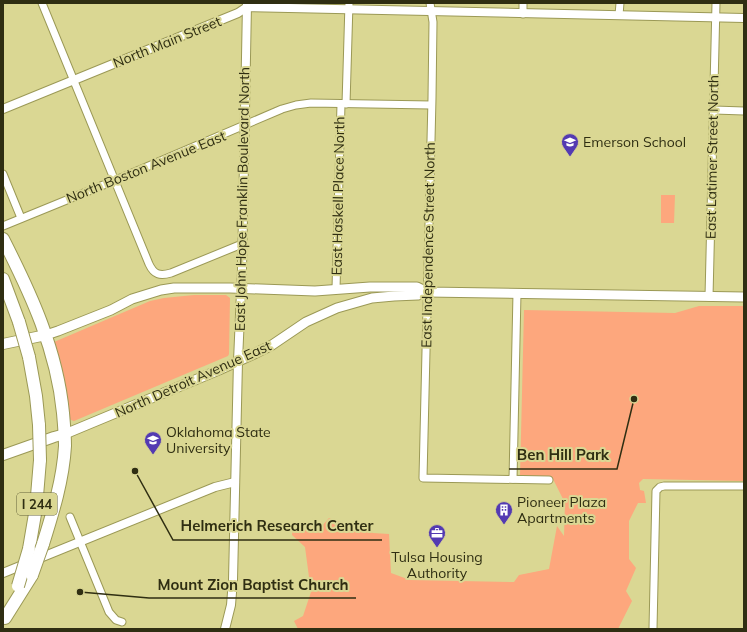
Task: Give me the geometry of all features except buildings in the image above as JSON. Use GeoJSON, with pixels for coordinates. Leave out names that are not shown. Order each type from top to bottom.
{"type":"FeatureCollection","features":[{"type":"Feature","properties":{"kind":"highway"},"geometry":{"type":"LineString","coordinates":[[4,241],[28,290],[46,335],[59,387],[65,434],[64,458],[59,491],[43,544],[32,575],[4,620]]}},
{"type":"Feature","properties":{"kind":"highway","name":"I 244"},"geometry":{"type":"LineString","coordinates":[[3,279],[19,322],[29,358],[36,396],[40,460],[36,508],[29,549],[18,586],[4,620]]}},
{"type":"Feature","properties":{"kind":"main road"},"geometry":{"type":"LineString","coordinates":[[3,344],[58,331],[111,310],[132,299],[161,290],[186,287],[315,291],[370,287],[418,288],[427,292],[744,297]]}},
{"type":"Feature","properties":{"kind":"main road","name":"North Detroit Avenue East"},"geometry":{"type":"LineString","coordinates":[[3,455],[65,434],[219,370],[262,350],[306,322],[337,308],[372,298],[418,295],[427,292]]}},
{"type":"Feature","properties":{"kind":"street"},"geometry":{"type":"LineString","coordinates":[[42,3],[153,271],[160,275],[171,273],[242,244]]}},
{"type":"Feature","properties":{"kind":"street","name":"East Independence Street North"},"geometry":{"type":"LineString","coordinates":[[430,3],[433,22],[423,478],[513,479]]}},
{"type":"Feature","properties":{"kind":"street"},"geometry":{"type":"LineString","coordinates":[[523,3],[523,14]]}},
{"type":"Feature","properties":{"kind":"street"},"geometry":{"type":"LineString","coordinates":[[620,3],[620,15]]}},
{"type":"Feature","properties":{"kind":"street","name":"East Latimer Street North"},"geometry":{"type":"LineString","coordinates":[[709,297],[716,3]]}},
{"type":"Feature","properties":{"kind":"street"},"geometry":{"type":"LineString","coordinates":[[246,4],[349,7],[432,12],[744,18]]}},
{"type":"Feature","properties":{"kind":"street","name":"North Main Street"},"geometry":{"type":"LineString","coordinates":[[3,109],[239,13],[246,4]]}},
{"type":"Feature","properties":{"kind":"street","name":"East John Hope Franklin Boulevard North"},"geometry":{"type":"LineString","coordinates":[[226,629],[232,592],[242,244],[246,4]]}},
{"type":"Feature","properties":{"kind":"street","name":"East Haskell Place North"},"geometry":{"type":"LineString","coordinates":[[336,289],[343,104],[349,7]]}},
{"type":"Feature","properties":{"kind":"street","name":"North Boston Avenue East"},"geometry":{"type":"LineString","coordinates":[[3,226],[282,109],[296,105],[311,103],[431,106]]}},
{"type":"Feature","properties":{"kind":"street"},"geometry":{"type":"LineString","coordinates":[[714,110],[744,111]]}},
{"type":"Feature","properties":{"kind":"street"},"geometry":{"type":"LineString","coordinates":[[3,174],[21,218]]}},
{"type":"Feature","properties":{"kind":"street"},"geometry":{"type":"LineString","coordinates":[[517,293],[513,479],[549,480]]}},
{"type":"Feature","properties":{"kind":"street"},"geometry":{"type":"LineString","coordinates":[[3,573],[215,487],[235,482]]}},
{"type":"Feature","properties":{"kind":"street"},"geometry":{"type":"LineString","coordinates":[[653,629],[655,494],[657,489],[664,486],[744,486]]}},
{"type":"Feature","properties":{"kind":"street"},"geometry":{"type":"LineString","coordinates":[[70,517],[109,612],[116,620],[122,622]]}},
{"type":"Feature","properties":{"kind":"shaded area"},"geometry":{"type":"Polygon","coordinates":[[[661,195],[675,195],[674,223],[661,223],[661,195]]]}},
{"type":"Feature","properties":{"kind":"shaded area","name":"Oklahoma State University"},"geometry":{"type":"Polygon","coordinates":[[[194,295],[226,295],[230,298],[228,356],[74,421],[69,418],[54,342],[150,301],[194,295]]]}},
{"type":"Feature","properties":{"kind":"shaded area"},"geometry":{"type":"Polygon","coordinates":[[[699,306],[744,306],[744,481],[643,479],[639,483],[640,490],[644,491],[646,503],[638,503],[629,521],[629,559],[636,568],[626,591],[632,601],[618,629],[298,629],[294,621],[303,616],[311,592],[305,547],[292,535],[293,525],[322,526],[329,518],[373,533],[389,534],[391,573],[410,580],[514,582],[519,575],[549,569],[557,526],[564,536],[565,503],[552,477],[520,476],[524,310],[675,313],[699,306]]]}},
{"type":"Feature","properties":{"kind":"place","name":"Emerson School"},"geometry":{"type":"Point","coordinates":[570,157]}},
{"type":"Feature","properties":{"kind":"place","name":"Ben Hill Park"},"geometry":{"type":"Point","coordinates":[634,399]}},
{"type":"Feature","properties":{"kind":"place","name":"Oklahoma State University"},"geometry":{"type":"Point","coordinates":[153,455]}},
{"type":"Feature","properties":{"kind":"place","name":"Helmerich Research Center"},"geometry":{"type":"Point","coordinates":[135,471]}},
{"type":"Feature","properties":{"kind":"place","name":"Pioneer Plaza Apartments"},"geometry":{"type":"Point","coordinates":[504,525]}},
{"type":"Feature","properties":{"kind":"place","name":"Tulsa Housing Authority"},"geometry":{"type":"Point","coordinates":[437,548]}},
{"type":"Feature","properties":{"kind":"place","name":"Mount Zion Baptist Church"},"geometry":{"type":"Point","coordinates":[80,592]}}]}
